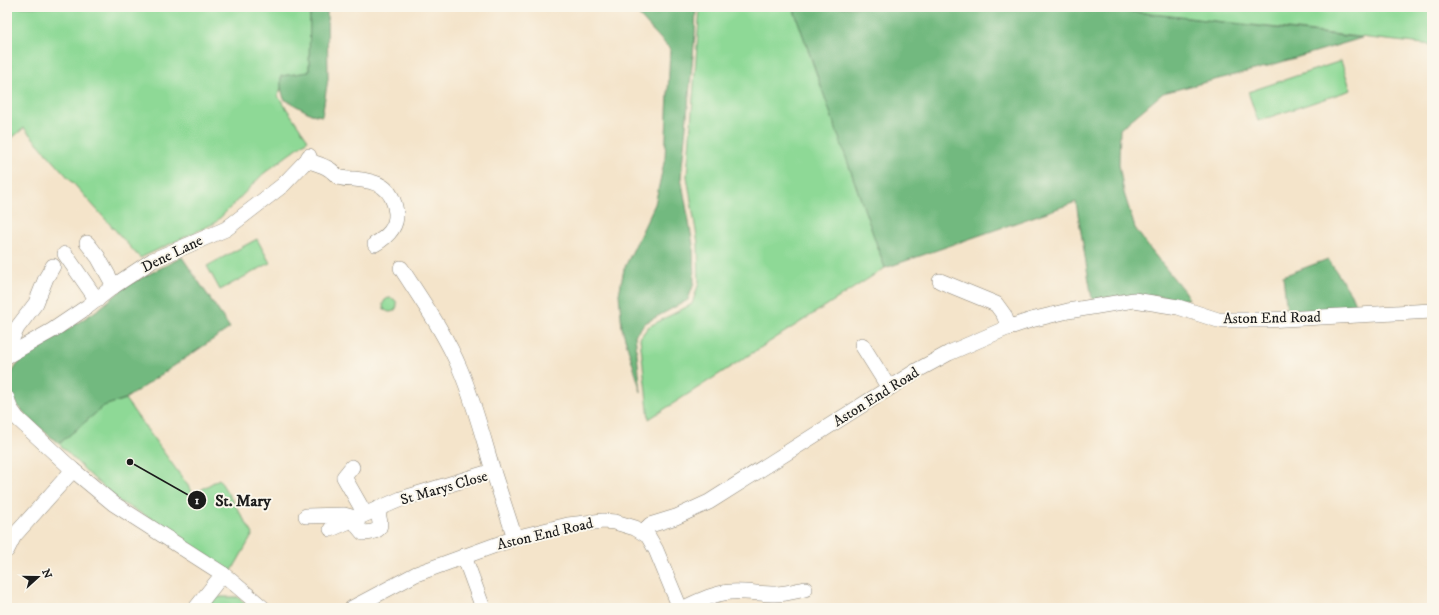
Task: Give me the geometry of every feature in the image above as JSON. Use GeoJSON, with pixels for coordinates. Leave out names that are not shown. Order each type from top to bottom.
{"type":"FeatureCollection","features":[{"type":"Feature","properties":{"kind":"street","name":"Dene Lane"},"geometry":{"type":"LineString","coordinates":[[7,356],[53,330],[152,260],[226,229],[283,185],[308,158],[328,168],[340,178],[374,182],[386,189],[394,201],[396,215],[395,223],[386,238],[375,244]]}},
{"type":"Feature","properties":{"kind":"street"},"geometry":{"type":"LineString","coordinates":[[87,243],[98,258],[114,286]]}},
{"type":"Feature","properties":{"kind":"street"},"geometry":{"type":"LineString","coordinates":[[65,254],[97,300]]}},
{"type":"Feature","properties":{"kind":"street"},"geometry":{"type":"LineString","coordinates":[[7,349],[17,328],[36,303],[46,278],[53,266]]}},
{"type":"Feature","properties":{"kind":"street"},"geometry":{"type":"LineString","coordinates":[[401,268],[449,346],[460,369],[473,405],[493,471]]}},
{"type":"Feature","properties":{"kind":"street"},"geometry":{"type":"LineString","coordinates":[[940,281],[996,304],[1004,314],[1009,328]]}},
{"type":"Feature","properties":{"kind":"street","name":"Aston End Road"},"geometry":{"type":"LineString","coordinates":[[352,608],[416,574],[515,538],[568,525],[603,521],[615,522],[643,532],[650,525],[676,517],[709,502],[916,371],[949,353],[1031,320],[1068,311],[1134,300],[1178,307],[1218,320],[1266,320],[1432,311]]}},
{"type":"Feature","properties":{"kind":"street"},"geometry":{"type":"LineString","coordinates":[[862,345],[889,388]]}},
{"type":"Feature","properties":{"kind":"street"},"geometry":{"type":"LineString","coordinates":[[7,398],[10,408],[17,418],[73,470],[114,504],[223,574],[263,608]]}},
{"type":"Feature","properties":{"kind":"street"},"geometry":{"type":"LineString","coordinates":[[306,516],[366,514],[344,477],[352,467]]}},
{"type":"Feature","properties":{"kind":"street"},"geometry":{"type":"LineString","coordinates":[[7,550],[14,536],[73,470]]}},
{"type":"Feature","properties":{"kind":"street","name":"St Marys Close"},"geometry":{"type":"LineString","coordinates":[[331,529],[420,493],[493,471],[515,538]]}},
{"type":"Feature","properties":{"kind":"street"},"geometry":{"type":"LineString","coordinates":[[643,532],[648,536],[656,550],[680,608]]}},
{"type":"Feature","properties":{"kind":"street"},"geometry":{"type":"LineString","coordinates":[[464,556],[483,608]]}},
{"type":"Feature","properties":{"kind":"street"},"geometry":{"type":"LineString","coordinates":[[196,608],[223,574]]}},
{"type":"Feature","properties":{"kind":"street"},"geometry":{"type":"LineString","coordinates":[[684,608],[722,593],[776,594],[791,593],[805,589]]}},
{"type":"Feature","properties":{"kind":"green space"},"geometry":{"type":"Polygon","coordinates":[[[7,7],[310,7],[309,72],[281,76],[281,88],[278,96],[308,140],[263,174],[215,223],[140,258],[24,128],[7,142],[7,7]]]}},
{"type":"Feature","properties":{"kind":"green space"},"geometry":{"type":"Polygon","coordinates":[[[310,7],[327,7],[328,79],[322,116],[311,114],[284,99],[281,88],[281,76],[309,72],[310,7]]]}},
{"type":"Feature","properties":{"kind":"green space"},"geometry":{"type":"Polygon","coordinates":[[[631,7],[696,7],[695,35],[681,177],[693,245],[694,283],[688,300],[645,323],[635,335],[641,392],[622,328],[619,294],[624,269],[655,204],[665,158],[670,49],[631,7]]]}},
{"type":"Feature","properties":{"kind":"green space"},"geometry":{"type":"Polygon","coordinates":[[[700,7],[793,7],[885,268],[649,419],[640,338],[648,327],[692,304],[699,283],[698,243],[687,176],[700,7]]]}},
{"type":"Feature","properties":{"kind":"green space"},"geometry":{"type":"Polygon","coordinates":[[[793,7],[1090,7],[1362,38],[1258,69],[1163,93],[1120,129],[1119,164],[1124,193],[1135,228],[1189,299],[1139,295],[1092,299],[1076,202],[885,268],[793,7]]]}},
{"type":"Feature","properties":{"kind":"green space"},"geometry":{"type":"Polygon","coordinates":[[[1090,7],[1432,7],[1432,45],[1090,7]]]}},
{"type":"Feature","properties":{"kind":"green space"},"geometry":{"type":"Polygon","coordinates":[[[1341,61],[1351,90],[1258,121],[1248,92],[1341,61]]]}},
{"type":"Feature","properties":{"kind":"green space"},"geometry":{"type":"Polygon","coordinates":[[[257,239],[270,263],[220,290],[207,266],[257,239]]]}},
{"type":"Feature","properties":{"kind":"green space"},"geometry":{"type":"Polygon","coordinates":[[[182,257],[230,328],[125,399],[104,406],[59,444],[36,425],[20,409],[14,400],[10,392],[9,383],[16,367],[22,359],[99,309],[126,286],[182,257]]]}},
{"type":"Feature","properties":{"kind":"green space"},"geometry":{"type":"Polygon","coordinates":[[[1328,259],[1351,294],[1357,309],[1287,312],[1283,276],[1328,259]]]}},
{"type":"Feature","properties":{"kind":"green space"},"geometry":{"type":"Polygon","coordinates":[[[387,298],[393,298],[397,302],[397,308],[393,312],[387,312],[383,308],[383,302],[387,298]]]}},
{"type":"Feature","properties":{"kind":"green space"},"geometry":{"type":"Polygon","coordinates":[[[125,399],[194,494],[219,479],[253,534],[230,574],[169,528],[120,502],[59,444],[104,406],[125,399]]]}},
{"type":"Feature","properties":{"kind":"green space"},"geometry":{"type":"Polygon","coordinates":[[[217,597],[238,597],[250,608],[206,608],[217,597]]]}},
{"type":"Feature","properties":{"kind":"place","name":"St. Mary"},"geometry":{"type":"Point","coordinates":[130,462]}}]}
